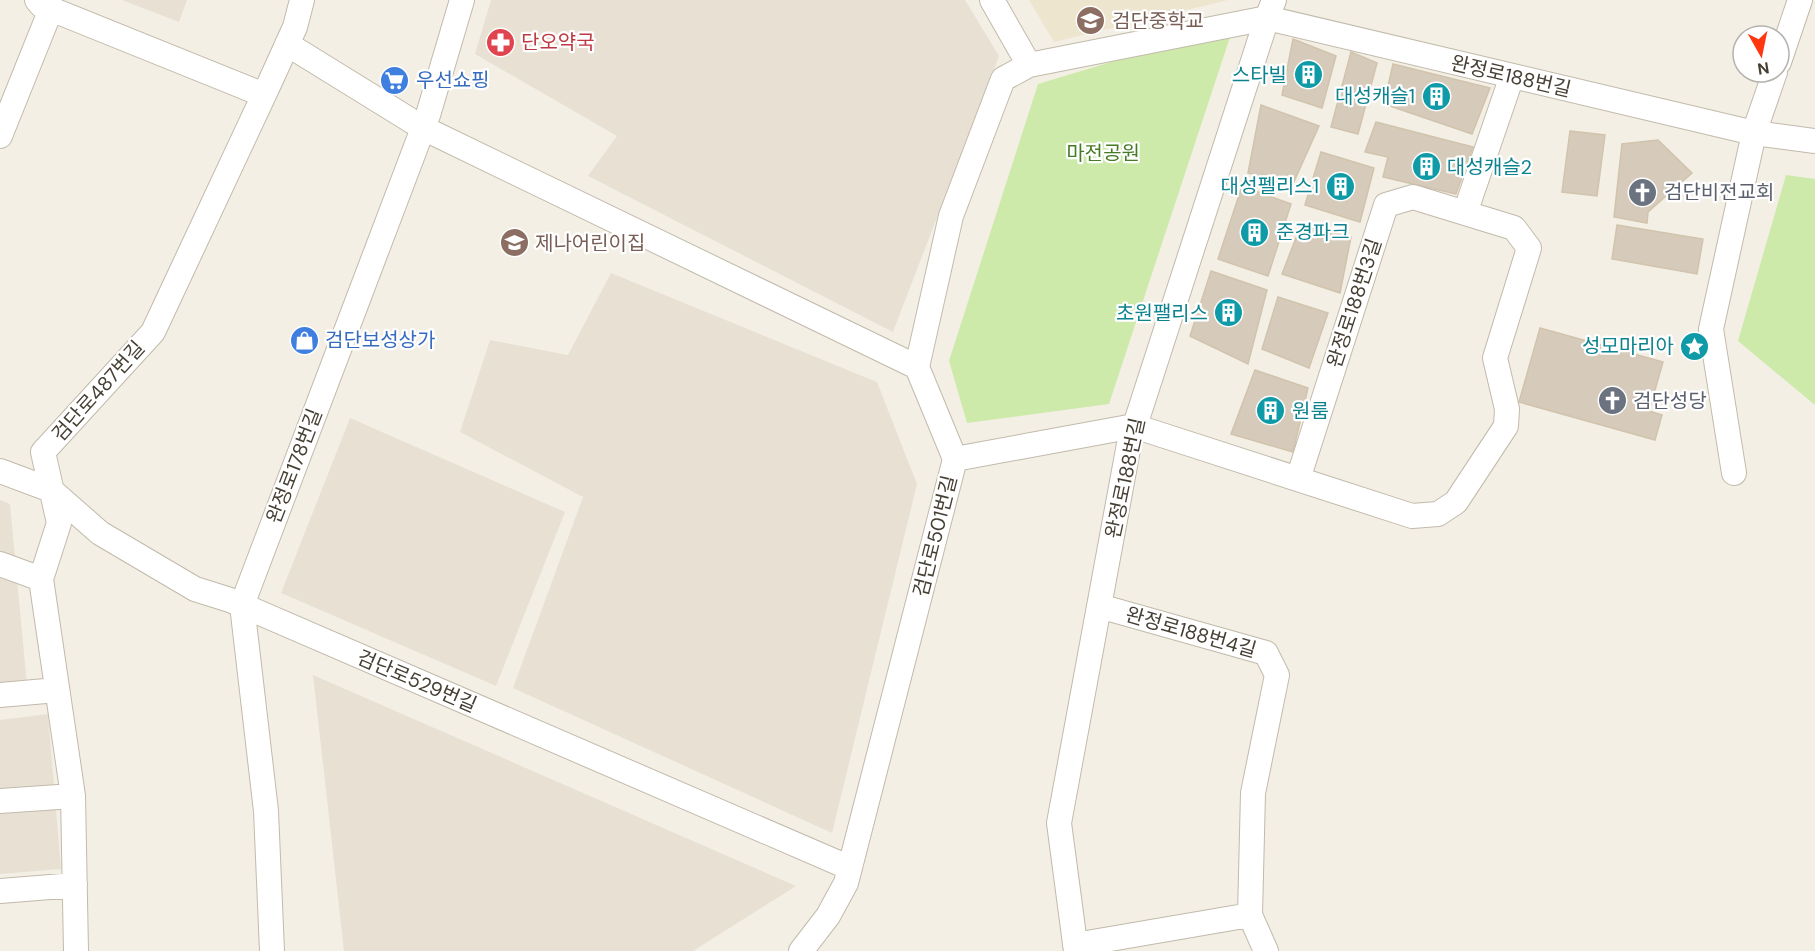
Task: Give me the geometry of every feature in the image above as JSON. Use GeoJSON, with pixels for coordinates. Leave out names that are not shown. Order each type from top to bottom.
{"type":"FeatureCollection","features":[{"type":"Feature","properties":{"kind":"street","name":"검단로487번길"},"geometry":{"type":"LineString","coordinates":[[76,951],[73,796],[42,579],[59,523],[43,452],[153,332],[295,27],[303,0]]}},
{"type":"Feature","properties":{"kind":"street","name":"완정로178번길"},"geometry":{"type":"LineString","coordinates":[[272,951],[266,811],[242,605],[423,128],[462,0]]}},
{"type":"Feature","properties":{"kind":"street"},"geometry":{"type":"LineString","coordinates":[[993,0],[1029,64]]}},
{"type":"Feature","properties":{"kind":"street"},"geometry":{"type":"LineString","coordinates":[[1791,27],[1800,0]]}},
{"type":"Feature","properties":{"kind":"street"},"geometry":{"type":"LineString","coordinates":[[0,136],[44,4],[264,95]]}},
{"type":"Feature","properties":{"kind":"street"},"geometry":{"type":"LineString","coordinates":[[287,44],[423,128],[917,367],[951,216],[1003,80],[1029,64],[1270,9]]}},
{"type":"Feature","properties":{"kind":"street","name":"완정로188번길"},"geometry":{"type":"LineString","coordinates":[[1076,948],[1059,823],[1129,444],[1270,9],[1512,76],[1754,133],[1815,141]]}},
{"type":"Feature","properties":{"kind":"street"},"geometry":{"type":"LineString","coordinates":[[1465,213],[1512,76]]}},
{"type":"Feature","properties":{"kind":"street"},"geometry":{"type":"LineString","coordinates":[[1734,473],[1711,329],[1754,133],[1771,84]]}},
{"type":"Feature","properties":{"kind":"street","name":"완정로188번3길"},"geometry":{"type":"LineString","coordinates":[[1134,426],[1412,516],[1438,514],[1456,502],[1506,426],[1507,409],[1495,358],[1529,249],[1514,228],[1413,197],[1386,205],[1298,479]]}},
{"type":"Feature","properties":{"kind":"street","name":"검단로501번길"},"geometry":{"type":"LineString","coordinates":[[801,951],[828,916],[846,883],[955,459],[917,367]]}},
{"type":"Feature","properties":{"kind":"street"},"geometry":{"type":"LineString","coordinates":[[955,459],[1134,426]]}},
{"type":"Feature","properties":{"kind":"street","name":"검단로529번길"},"geometry":{"type":"LineString","coordinates":[[0,471],[51,490],[100,533],[195,590],[242,605],[850,868]]}},
{"type":"Feature","properties":{"kind":"street"},"geometry":{"type":"LineString","coordinates":[[0,564],[42,579]]}},
{"type":"Feature","properties":{"kind":"street","name":"완정로188번4길"},"geometry":{"type":"LineString","coordinates":[[1099,606],[1266,653],[1277,675],[1253,793],[1250,915],[1266,951]]}},
{"type":"Feature","properties":{"kind":"street"},"geometry":{"type":"LineString","coordinates":[[0,695],[57,690]]}},
{"type":"Feature","properties":{"kind":"street"},"geometry":{"type":"LineString","coordinates":[[0,801],[73,796]]}},
{"type":"Feature","properties":{"kind":"street"},"geometry":{"type":"LineString","coordinates":[[0,891],[75,885]]}},
{"type":"Feature","properties":{"kind":"street"},"geometry":{"type":"LineString","coordinates":[[1076,948],[1250,915]]}},
{"type":"Feature","properties":{"kind":"shaded area"},"geometry":{"type":"Polygon","coordinates":[[[122,0],[187,0],[179,22],[122,0]]]}},
{"type":"Feature","properties":{"kind":"shaded area"},"geometry":{"type":"Polygon","coordinates":[[[491,0],[965,0],[999,56],[893,332],[588,176],[617,136],[475,54],[491,0]]]}},
{"type":"Feature","properties":{"kind":"shaded area","name":"검단중학교"},"geometry":{"type":"Polygon","coordinates":[[[1029,0],[1228,0],[1054,42],[1029,0]]]}},
{"type":"Feature","properties":{"kind":"shaded area"},"geometry":{"type":"Polygon","coordinates":[[[611,273],[877,382],[917,484],[832,833],[513,688],[583,497],[460,432],[490,340],[568,355],[611,273]]]}},
{"type":"Feature","properties":{"kind":"shaded area"},"geometry":{"type":"Polygon","coordinates":[[[350,418],[565,512],[496,686],[281,593],[350,418]]]}},
{"type":"Feature","properties":{"kind":"shaded area"},"geometry":{"type":"Polygon","coordinates":[[[0,500],[10,504],[27,685],[0,686],[0,500]]]}},
{"type":"Feature","properties":{"kind":"shaded area"},"geometry":{"type":"Polygon","coordinates":[[[313,675],[796,886],[693,951],[344,951],[313,675]]]}},
{"type":"Feature","properties":{"kind":"shaded area"},"geometry":{"type":"Polygon","coordinates":[[[48,714],[61,869],[0,874],[0,720],[48,714]]]}},
{"type":"Feature","properties":{"kind":"green space","name":"마전공원"},"geometry":{"type":"Polygon","coordinates":[[[1234,25],[1109,404],[967,423],[949,361],[1038,84],[1234,25]]]}},
{"type":"Feature","properties":{"kind":"green space"},"geometry":{"type":"Polygon","coordinates":[[[1786,175],[1815,179],[1815,405],[1738,341],[1786,175]]]}},
{"type":"Feature","properties":{"kind":"building","name":"스타빌"},"geometry":{"type":"Polygon","coordinates":[[[1293,39],[1336,56],[1322,108],[1282,95],[1293,39]]]}},
{"type":"Feature","properties":{"kind":"building"},"geometry":{"type":"Polygon","coordinates":[[[1351,52],[1377,63],[1358,134],[1331,127],[1351,52]]]}},
{"type":"Feature","properties":{"kind":"building","name":"대성캐슬1"},"geometry":{"type":"Polygon","coordinates":[[[1393,64],[1490,88],[1472,134],[1384,104],[1393,64]]]}},
{"type":"Feature","properties":{"kind":"building"},"geometry":{"type":"Polygon","coordinates":[[[1261,105],[1319,126],[1292,186],[1248,173],[1261,105]]]}},
{"type":"Feature","properties":{"kind":"building","name":"대성캐슬2"},"geometry":{"type":"Polygon","coordinates":[[[1376,122],[1473,147],[1456,194],[1383,177],[1388,157],[1365,152],[1376,122]]]}},
{"type":"Feature","properties":{"kind":"building"},"geometry":{"type":"Polygon","coordinates":[[[1570,131],[1605,135],[1597,196],[1562,192],[1570,131]]]}},
{"type":"Feature","properties":{"kind":"building","name":"검단비전교회"},"geometry":{"type":"Polygon","coordinates":[[[1658,140],[1692,173],[1648,212],[1647,223],[1614,217],[1622,144],[1658,140]]]}},
{"type":"Feature","properties":{"kind":"building","name":"대성펠리스1"},"geometry":{"type":"Polygon","coordinates":[[[1321,152],[1374,168],[1360,222],[1305,205],[1321,152]]]}},
{"type":"Feature","properties":{"kind":"building","name":"준경파크"},"geometry":{"type":"Polygon","coordinates":[[[1242,186],[1291,204],[1268,276],[1218,259],[1242,186]]]}},
{"type":"Feature","properties":{"kind":"building"},"geometry":{"type":"Polygon","coordinates":[[[1301,225],[1351,237],[1340,293],[1282,274],[1301,225]]]}},
{"type":"Feature","properties":{"kind":"building"},"geometry":{"type":"Polygon","coordinates":[[[1617,225],[1703,239],[1697,274],[1612,259],[1617,225]]]}},
{"type":"Feature","properties":{"kind":"building","name":"초원팰리스"},"geometry":{"type":"Polygon","coordinates":[[[1211,271],[1267,290],[1248,364],[1190,336],[1211,271]]]}},
{"type":"Feature","properties":{"kind":"building"},"geometry":{"type":"Polygon","coordinates":[[[1278,297],[1328,313],[1309,368],[1262,349],[1278,297]]]}},
{"type":"Feature","properties":{"kind":"building"},"geometry":{"type":"Polygon","coordinates":[[[1540,328],[1663,362],[1649,411],[1662,415],[1655,440],[1519,402],[1540,328]]]}},
{"type":"Feature","properties":{"kind":"building","name":"원룸"},"geometry":{"type":"Polygon","coordinates":[[[1255,370],[1308,388],[1293,452],[1231,434],[1255,370]]]}},
{"type":"Feature","properties":{"kind":"place","name":"검단중학교"},"geometry":{"type":"Point","coordinates":[1091,21]}},
{"type":"Feature","properties":{"kind":"place","name":"단오약국"},"geometry":{"type":"Point","coordinates":[500,42]}},
{"type":"Feature","properties":{"kind":"place","name":"스타빌"},"geometry":{"type":"Point","coordinates":[1308,75]}},
{"type":"Feature","properties":{"kind":"place","name":"우선쇼핑"},"geometry":{"type":"Point","coordinates":[395,80]}},
{"type":"Feature","properties":{"kind":"place","name":"대성캐슬1"},"geometry":{"type":"Point","coordinates":[1436,96]}},
{"type":"Feature","properties":{"kind":"place","name":"대성캐슬2"},"geometry":{"type":"Point","coordinates":[1426,167]}},
{"type":"Feature","properties":{"kind":"place","name":"대성펠리스1"},"geometry":{"type":"Point","coordinates":[1340,186]}},
{"type":"Feature","properties":{"kind":"place","name":"검단비전교회"},"geometry":{"type":"Point","coordinates":[1643,192]}},
{"type":"Feature","properties":{"kind":"place","name":"준경파크"},"geometry":{"type":"Point","coordinates":[1255,232]}},
{"type":"Feature","properties":{"kind":"place","name":"제나어린이집"},"geometry":{"type":"Point","coordinates":[514,243]}},
{"type":"Feature","properties":{"kind":"place","name":"초원팰리스"},"geometry":{"type":"Point","coordinates":[1229,313]}},
{"type":"Feature","properties":{"kind":"place","name":"검단보성상가"},"geometry":{"type":"Point","coordinates":[304,340]}},
{"type":"Feature","properties":{"kind":"place","name":"성모마리아"},"geometry":{"type":"Point","coordinates":[1695,346]}},
{"type":"Feature","properties":{"kind":"place","name":"검단성당"},"geometry":{"type":"Point","coordinates":[1612,401]}},
{"type":"Feature","properties":{"kind":"place","name":"원룸"},"geometry":{"type":"Point","coordinates":[1271,411]}}]}
